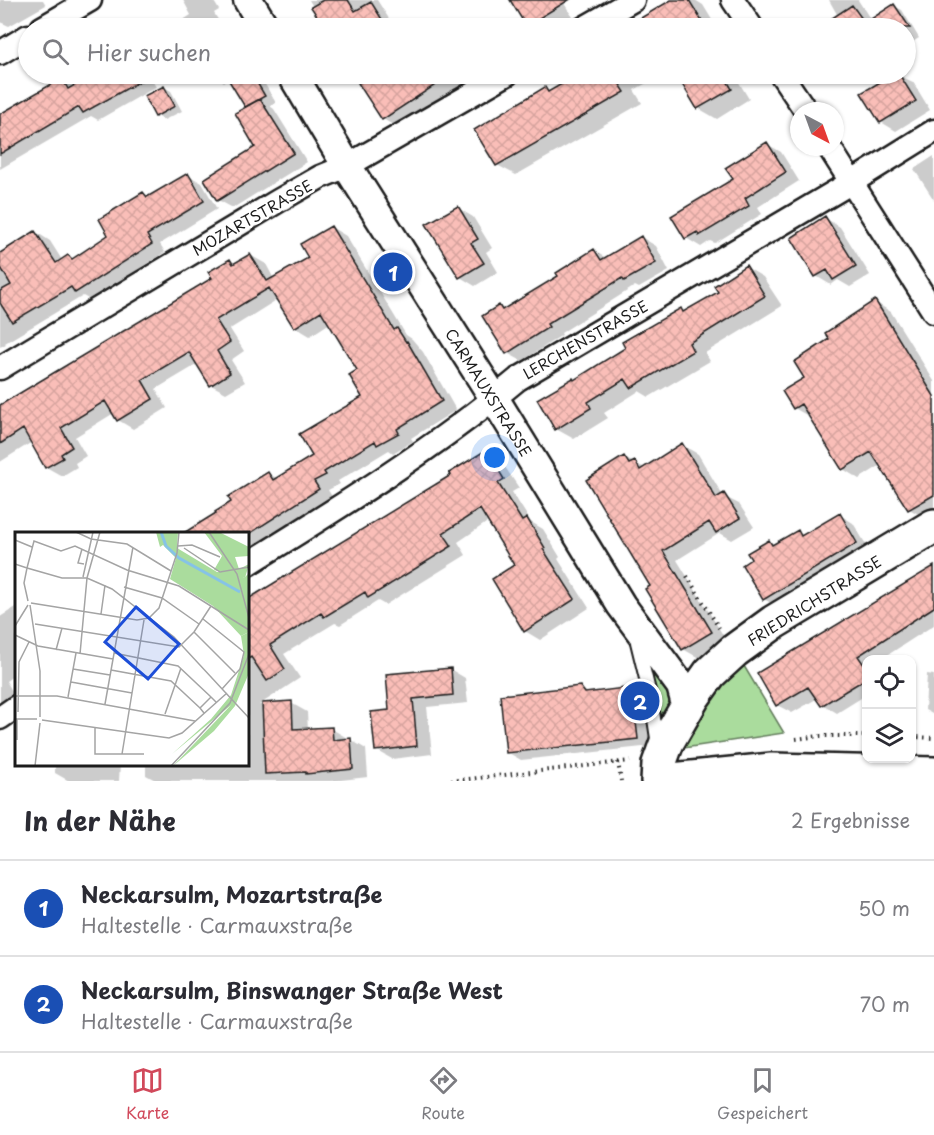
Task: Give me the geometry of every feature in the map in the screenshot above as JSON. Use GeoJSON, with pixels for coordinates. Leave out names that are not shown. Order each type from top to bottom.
{"type":"FeatureCollection","features":[{"type":"Feature","properties":{"kind":"main road","name":"FRIEDRICHSTRASSE"},"geometry":{"type":"LineString","coordinates":[[660,773],[667,742],[687,708],[710,673],[734,651],[774,622],[934,526]]}},
{"type":"Feature","properties":{"kind":"main road"},"geometry":{"type":"LineString","coordinates":[[660,773],[772,770],[934,774]]}},
{"type":"Feature","properties":{"kind":"street"},"geometry":{"type":"LineString","coordinates":[[59,18],[90,0]]}},
{"type":"Feature","properties":{"kind":"street"},"geometry":{"type":"LineString","coordinates":[[248,0],[259,18]]}},
{"type":"Feature","properties":{"kind":"street"},"geometry":{"type":"LineString","coordinates":[[602,18],[633,0]]}},
{"type":"Feature","properties":{"kind":"street"},"geometry":{"type":"LineString","coordinates":[[733,0],[745,18]]}},
{"type":"Feature","properties":{"kind":"street"},"geometry":{"type":"LineString","coordinates":[[0,53],[18,42]]}},
{"type":"Feature","properties":{"kind":"street","name":"CARMAUXSTRASSE"},"geometry":{"type":"LineString","coordinates":[[298,84],[621,605],[681,686],[687,708]]}},
{"type":"Feature","properties":{"kind":"street","name":"MOZARTSTRASSE"},"geometry":{"type":"LineString","coordinates":[[0,368],[278,201],[320,177],[347,166],[490,84]]}},
{"type":"Feature","properties":{"kind":"street"},"geometry":{"type":"LineString","coordinates":[[788,84],[800,102]]}},
{"type":"Feature","properties":{"kind":"street","name":"LERCHENSTRASSE"},"geometry":{"type":"LineString","coordinates":[[249,563],[383,478],[518,378],[852,182],[934,131]]}},
{"type":"Feature","properties":{"kind":"street"},"geometry":{"type":"LineString","coordinates":[[835,156],[934,312]]}},
{"type":"Feature","properties":{"kind":"street"},"geometry":{"type":"LineString","coordinates":[[0,718],[15,708]]}},
{"type":"Feature","properties":{"kind":"lane"},"geometry":{"type":"LineString","coordinates":[[621,605],[642,656],[651,699],[660,773]]}},
{"type":"Feature","properties":{"kind":"path"},"geometry":{"type":"LineString","coordinates":[[687,576],[734,651]]}},
{"type":"Feature","properties":{"kind":"path"},"geometry":{"type":"LineString","coordinates":[[916,737],[934,738]]}},
{"type":"Feature","properties":{"kind":"path"},"geometry":{"type":"LineString","coordinates":[[618,762],[621,781]]}},
{"type":"Feature","properties":{"kind":"green space"},"geometry":{"type":"Polygon","coordinates":[[[642,641],[676,683],[663,742],[642,641]]]}},
{"type":"Feature","properties":{"kind":"green space"},"geometry":{"type":"Polygon","coordinates":[[[741,661],[784,733],[670,750],[691,717],[741,661]]]}},
{"type":"Feature","properties":{"kind":"building"},"geometry":{"type":"Polygon","coordinates":[[[323,0],[348,0],[355,11],[371,2],[381,18],[318,18],[311,7],[323,0]]]}},
{"type":"Feature","properties":{"kind":"building"},"geometry":{"type":"Polygon","coordinates":[[[510,0],[569,0],[539,18],[521,18],[510,0]]]}},
{"type":"Feature","properties":{"kind":"building"},"geometry":{"type":"Polygon","coordinates":[[[671,0],[689,0],[700,18],[641,18],[671,0]]]}},
{"type":"Feature","properties":{"kind":"building"},"geometry":{"type":"Polygon","coordinates":[[[894,4],[903,18],[873,18],[894,4]]]}},
{"type":"Feature","properties":{"kind":"building"},"geometry":{"type":"Polygon","coordinates":[[[852,5],[861,18],[832,18],[852,5]]]}},
{"type":"Feature","properties":{"kind":"building"},"geometry":{"type":"Polygon","coordinates":[[[52,84],[65,84],[68,89],[77,84],[135,84],[83,113],[79,107],[0,154],[0,114],[52,84]]]}},
{"type":"Feature","properties":{"kind":"building"},"geometry":{"type":"Polygon","coordinates":[[[231,84],[258,84],[265,96],[245,107],[231,84]]]}},
{"type":"Feature","properties":{"kind":"building"},"geometry":{"type":"Polygon","coordinates":[[[359,84],[437,84],[382,120],[359,84]]]}},
{"type":"Feature","properties":{"kind":"building"},"geometry":{"type":"Polygon","coordinates":[[[562,84],[620,84],[625,92],[496,166],[474,130],[545,87],[548,92],[562,84]]]}},
{"type":"Feature","properties":{"kind":"building"},"geometry":{"type":"Polygon","coordinates":[[[682,84],[729,84],[732,89],[697,109],[682,84]]]}},
{"type":"Feature","properties":{"kind":"building"},"geometry":{"type":"Polygon","coordinates":[[[877,84],[905,84],[916,101],[880,123],[861,93],[877,84]]]}},
{"type":"Feature","properties":{"kind":"building"},"geometry":{"type":"Polygon","coordinates":[[[164,86],[175,106],[155,117],[144,96],[164,86]]]}},
{"type":"Feature","properties":{"kind":"building"},"geometry":{"type":"Polygon","coordinates":[[[260,99],[294,153],[217,201],[204,179],[255,147],[235,113],[260,99]]]}},
{"type":"Feature","properties":{"kind":"building"},"geometry":{"type":"Polygon","coordinates":[[[767,142],[786,172],[745,198],[749,206],[699,236],[697,232],[685,239],[671,216],[733,179],[725,168],[767,142]]]}},
{"type":"Feature","properties":{"kind":"building"},"geometry":{"type":"Polygon","coordinates":[[[188,173],[204,201],[147,235],[152,244],[75,293],[71,287],[12,322],[0,303],[0,291],[11,285],[0,266],[0,253],[35,231],[56,263],[68,255],[72,259],[108,235],[99,219],[143,192],[147,197],[188,173]]]}},
{"type":"Feature","properties":{"kind":"building"},"geometry":{"type":"Polygon","coordinates":[[[458,206],[478,239],[471,243],[484,263],[459,278],[426,224],[458,206]]]}},
{"type":"Feature","properties":{"kind":"building"},"geometry":{"type":"Polygon","coordinates":[[[825,216],[856,266],[833,280],[827,270],[815,277],[791,238],[825,216]]]}},
{"type":"Feature","properties":{"kind":"building"},"geometry":{"type":"Polygon","coordinates":[[[331,226],[394,330],[397,328],[407,341],[442,401],[397,429],[399,433],[377,445],[375,441],[324,472],[326,475],[314,481],[319,489],[249,534],[249,532],[185,532],[231,502],[228,497],[268,472],[273,480],[312,456],[299,434],[362,397],[349,375],[357,370],[321,311],[294,328],[269,288],[216,320],[230,342],[217,351],[230,373],[210,386],[189,352],[142,380],[153,399],[117,421],[105,401],[61,428],[72,447],[61,454],[63,458],[45,468],[23,429],[0,444],[0,405],[212,278],[208,272],[230,259],[233,264],[250,254],[267,281],[308,258],[300,244],[331,226]]]}},
{"type":"Feature","properties":{"kind":"building"},"geometry":{"type":"Polygon","coordinates":[[[641,236],[656,263],[624,281],[622,278],[547,324],[549,327],[506,354],[482,316],[499,305],[502,310],[558,276],[556,273],[594,249],[601,260],[641,236]]]}},
{"type":"Feature","properties":{"kind":"building"},"geometry":{"type":"Polygon","coordinates":[[[746,265],[765,296],[689,343],[693,351],[631,388],[625,379],[588,402],[591,408],[555,430],[537,399],[573,378],[574,380],[625,348],[622,342],[681,308],[683,312],[718,292],[714,286],[746,265]]]}},
{"type":"Feature","properties":{"kind":"building"},"geometry":{"type":"Polygon","coordinates":[[[875,300],[934,396],[934,495],[908,510],[871,452],[842,470],[801,404],[793,409],[782,391],[804,378],[794,362],[829,339],[825,333],[875,300]]]}},
{"type":"Feature","properties":{"kind":"building"},"geometry":{"type":"Polygon","coordinates":[[[682,443],[716,498],[724,493],[740,518],[716,533],[709,522],[663,551],[712,632],[682,650],[645,589],[650,586],[586,480],[624,456],[629,464],[635,461],[640,470],[682,443]]]}},
{"type":"Feature","properties":{"kind":"building"},"geometry":{"type":"Polygon","coordinates":[[[486,450],[504,479],[498,483],[522,521],[527,518],[545,548],[543,549],[575,599],[524,632],[492,579],[514,565],[480,509],[443,533],[452,546],[368,598],[365,592],[324,617],[321,613],[270,645],[285,669],[267,681],[251,657],[249,658],[249,598],[451,475],[449,473],[486,450]]]}},
{"type":"Feature","properties":{"kind":"building"},"geometry":{"type":"Polygon","coordinates":[[[840,513],[857,543],[763,600],[742,565],[751,559],[747,553],[769,540],[772,545],[798,530],[801,536],[840,513]]]}},
{"type":"Feature","properties":{"kind":"building"},"geometry":{"type":"Polygon","coordinates":[[[934,566],[934,607],[858,656],[862,662],[862,681],[821,706],[808,687],[776,706],[757,673],[934,566]]]}},
{"type":"Feature","properties":{"kind":"building"},"geometry":{"type":"Polygon","coordinates":[[[451,668],[453,695],[413,699],[417,746],[375,751],[371,712],[389,710],[386,674],[451,668]]]}},
{"type":"Feature","properties":{"kind":"building"},"geometry":{"type":"Polygon","coordinates":[[[580,686],[585,693],[632,687],[638,739],[506,753],[500,695],[580,686]]]}},
{"type":"Feature","properties":{"kind":"building"},"geometry":{"type":"Polygon","coordinates":[[[292,701],[293,729],[332,727],[333,740],[351,738],[353,769],[306,774],[306,772],[265,774],[262,703],[292,701]]]}},
{"type":"Feature","properties":{"kind":"place","name":"Neckarsulm, Mozartstraße"},"geometry":{"type":"Point","coordinates":[393,272]}},
{"type":"Feature","properties":{"kind":"place","name":"Neckarsulm, Binswanger Straße West"},"geometry":{"type":"Point","coordinates":[640,701]}}]}
